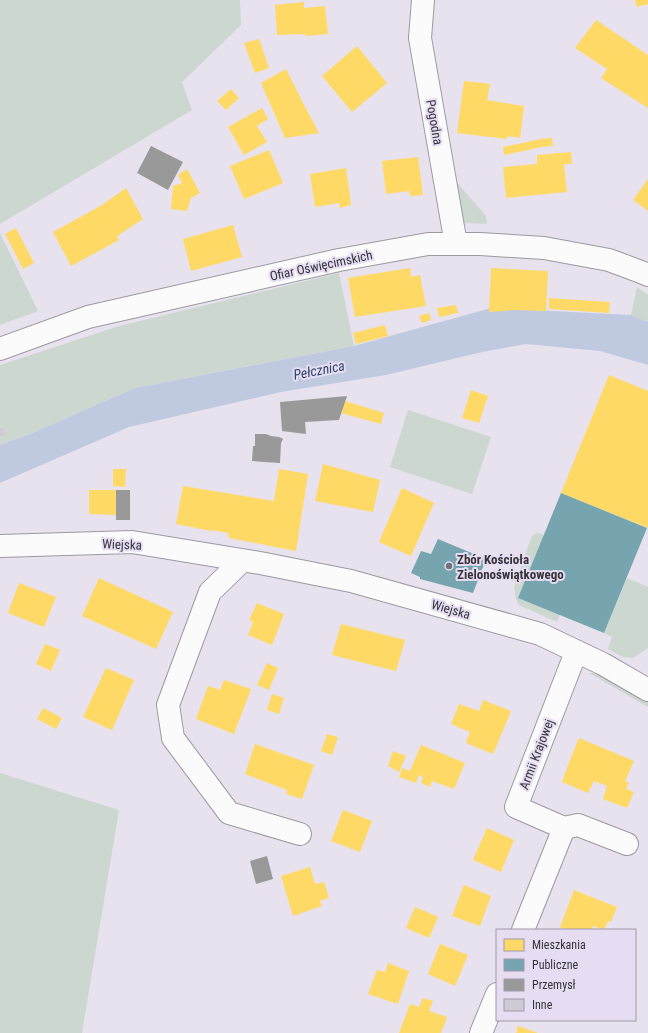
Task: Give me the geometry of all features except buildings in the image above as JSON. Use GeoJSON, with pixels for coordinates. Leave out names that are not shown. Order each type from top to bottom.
{"type":"FeatureCollection","features":[{"type":"Feature","properties":{"kind":"street","name":"Pogodna"},"geometry":{"type":"LineString","coordinates":[[423,0],[420,38],[456,244]]}},
{"type":"Feature","properties":{"kind":"street","name":"Ofiar Oświęcimskich"},"geometry":{"type":"LineString","coordinates":[[0,349],[88,317],[339,260],[428,244],[480,244],[544,248],[609,260],[648,275]]}},
{"type":"Feature","properties":{"kind":"street","name":"Wiejska"},"geometry":{"type":"LineString","coordinates":[[0,546],[132,542],[352,580],[540,634],[603,664],[648,690]]}},
{"type":"Feature","properties":{"kind":"street"},"geometry":{"type":"LineString","coordinates":[[242,561],[210,592],[168,705],[174,738],[229,813],[300,834]]}},
{"type":"Feature","properties":{"kind":"street","name":"Armii Krajowej"},"geometry":{"type":"LineString","coordinates":[[576,652],[516,807],[564,828],[578,825],[627,844]]}},
{"type":"Feature","properties":{"kind":"street"},"geometry":{"type":"LineString","coordinates":[[523,929],[564,828]]}},
{"type":"Feature","properties":{"kind":"street"},"geometry":{"type":"LineString","coordinates":[[481,1033],[496,996]]}},
{"type":"Feature","properties":{"kind":"shaded area"},"geometry":{"type":"Polygon","coordinates":[[[0,0],[240,0],[241,25],[182,82],[192,110],[0,224],[0,0]]]}},
{"type":"Feature","properties":{"kind":"shaded area"},"geometry":{"type":"Polygon","coordinates":[[[453,178],[486,216],[487,224],[465,223],[459,212],[453,178]]]}},
{"type":"Feature","properties":{"kind":"shaded area"},"geometry":{"type":"Polygon","coordinates":[[[0,233],[38,311],[0,325],[0,233]]]}},
{"type":"Feature","properties":{"kind":"shaded area"},"geometry":{"type":"Polygon","coordinates":[[[339,273],[354,346],[135,388],[30,434],[0,445],[0,365],[119,326],[339,273]]]}},
{"type":"Feature","properties":{"kind":"shaded area"},"geometry":{"type":"Polygon","coordinates":[[[637,287],[648,295],[648,322],[631,315],[637,287]]]}},
{"type":"Feature","properties":{"kind":"shaded area"},"geometry":{"type":"Polygon","coordinates":[[[408,410],[491,437],[472,494],[390,467],[408,410]]]}},
{"type":"Feature","properties":{"kind":"shaded area"},"geometry":{"type":"Polygon","coordinates":[[[539,533],[544,535],[560,615],[557,622],[519,605],[516,599],[514,587],[531,538],[534,534],[539,533]]]}},
{"type":"Feature","properties":{"kind":"shaded area"},"geometry":{"type":"Polygon","coordinates":[[[627,578],[648,587],[648,648],[633,658],[623,657],[608,649],[612,637],[604,633],[627,578]]]}},
{"type":"Feature","properties":{"kind":"shaded area"},"geometry":{"type":"Polygon","coordinates":[[[589,673],[599,673],[648,700],[648,707],[589,673]]]}},
{"type":"Feature","properties":{"kind":"shaded area"},"geometry":{"type":"Polygon","coordinates":[[[0,773],[119,810],[82,1033],[0,1033],[0,773]]]}},
{"type":"Feature","properties":{"kind":"water","name":"Pełcznica"},"geometry":{"type":"Polygon","coordinates":[[[491,308],[631,315],[648,322],[648,365],[600,351],[526,344],[482,352],[386,375],[281,392],[129,427],[0,483],[0,445],[30,434],[135,388],[354,346],[491,308]]]}},
{"type":"Feature","properties":{"kind":"place","name":"Zbór Kościoła Zielonoświątkowego"},"geometry":{"type":"Point","coordinates":[449,566]}}]}
